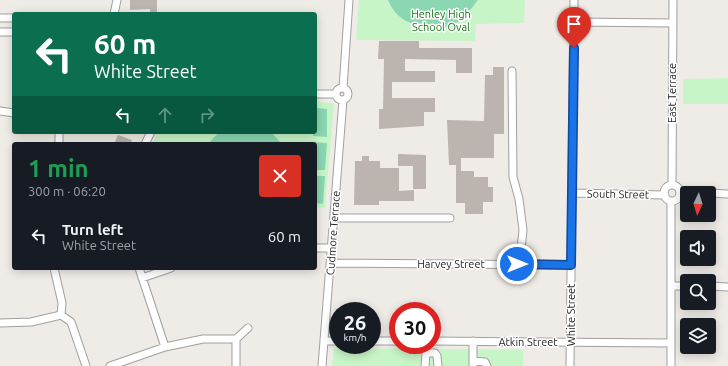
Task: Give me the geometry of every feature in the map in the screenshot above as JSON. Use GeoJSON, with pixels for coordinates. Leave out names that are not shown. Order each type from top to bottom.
{"type":"FeatureCollection","features":[{"type":"Feature","properties":{"kind":"street"},"geometry":{"type":"LineString","coordinates":[[114,12],[117,0]]}},
{"type":"Feature","properties":{"kind":"street"},"geometry":{"type":"LineString","coordinates":[[343,88],[349,0]]}},
{"type":"Feature","properties":{"kind":"street","name":"White Street"},"geometry":{"type":"LineString","coordinates":[[570,366],[574,0]]}},
{"type":"Feature","properties":{"kind":"street","name":"East Terrace"},"geometry":{"type":"LineString","coordinates":[[672,185],[673,0]]}},
{"type":"Feature","properties":{"kind":"street"},"geometry":{"type":"LineString","coordinates":[[0,18],[12,18]]}},
{"type":"Feature","properties":{"kind":"street"},"geometry":{"type":"LineString","coordinates":[[573,22],[673,23]]}},
{"type":"Feature","properties":{"kind":"street"},"geometry":{"type":"LineString","coordinates":[[0,32],[12,32]]}},
{"type":"Feature","properties":{"kind":"street"},"geometry":{"type":"LineString","coordinates":[[512,71],[513,177],[519,198],[523,230],[521,249],[517,264]]}},
{"type":"Feature","properties":{"kind":"street"},"geometry":{"type":"LineString","coordinates":[[336,94],[338,90],[343,88]]}},
{"type":"Feature","properties":{"kind":"street"},"geometry":{"type":"LineString","coordinates":[[336,94],[339,99],[343,100],[346,98],[348,94],[347,90],[343,88]]}},
{"type":"Feature","properties":{"kind":"street"},"geometry":{"type":"LineString","coordinates":[[317,94],[336,94]]}},
{"type":"Feature","properties":{"kind":"street","name":"Cudmore Terrace"},"geometry":{"type":"LineString","coordinates":[[322,366],[343,100]]}},
{"type":"Feature","properties":{"kind":"street"},"geometry":{"type":"LineString","coordinates":[[0,111],[12,113]]}},
{"type":"Feature","properties":{"kind":"street"},"geometry":{"type":"LineString","coordinates":[[671,201],[667,199],[665,189],[672,185],[677,186],[680,189]]}},
{"type":"Feature","properties":{"kind":"street","name":"South Street"},"geometry":{"type":"LineString","coordinates":[[572,193],[665,194]]}},
{"type":"Feature","properties":{"kind":"street"},"geometry":{"type":"LineString","coordinates":[[716,193],[728,194]]}},
{"type":"Feature","properties":{"kind":"street"},"geometry":{"type":"LineString","coordinates":[[671,201],[680,197]]}},
{"type":"Feature","properties":{"kind":"street"},"geometry":{"type":"LineString","coordinates":[[671,201],[671,366]]}},
{"type":"Feature","properties":{"kind":"street"},"geometry":{"type":"LineString","coordinates":[[334,218],[450,218]]}},
{"type":"Feature","properties":{"kind":"street"},"geometry":{"type":"LineString","coordinates":[[317,248],[332,248]]}},
{"type":"Feature","properties":{"kind":"street","name":"Harvey Street"},"geometry":{"type":"LineString","coordinates":[[331,263],[571,265]]}},
{"type":"Feature","properties":{"kind":"street"},"geometry":{"type":"LineString","coordinates":[[54,270],[62,303],[61,315]]}},
{"type":"Feature","properties":{"kind":"street"},"geometry":{"type":"LineString","coordinates":[[139,270],[165,347]]}},
{"type":"Feature","properties":{"kind":"street"},"geometry":{"type":"LineString","coordinates":[[142,278],[165,270]]}},
{"type":"Feature","properties":{"kind":"street"},"geometry":{"type":"LineString","coordinates":[[672,286],[680,286]]}},
{"type":"Feature","properties":{"kind":"street"},"geometry":{"type":"LineString","coordinates":[[716,286],[728,286]]}},
{"type":"Feature","properties":{"kind":"street"},"geometry":{"type":"LineString","coordinates":[[0,323],[31,322],[61,315],[71,322],[86,366]]}},
{"type":"Feature","properties":{"kind":"street"},"geometry":{"type":"LineString","coordinates":[[110,366],[165,347],[203,339],[236,339],[248,328]]}},
{"type":"Feature","properties":{"kind":"street"},"geometry":{"type":"LineString","coordinates":[[236,339],[236,366]]}},
{"type":"Feature","properties":{"kind":"street","name":"Atkin Street"},"geometry":{"type":"LineString","coordinates":[[441,341],[671,343]]}},
{"type":"Feature","properties":{"kind":"street"},"geometry":{"type":"LineString","coordinates":[[473,341],[473,364],[484,362],[487,366]]}},
{"type":"Feature","properties":{"kind":"street"},"geometry":{"type":"LineString","coordinates":[[425,366],[426,354],[431,353],[437,356],[438,366]]}},
{"type":"Feature","properties":{"kind":"green space","name":"Henley High School Oval"},"geometry":{"type":"Polygon","coordinates":[[[359,0],[525,0],[524,23],[476,24],[475,41],[356,40],[359,0]]]}},
{"type":"Feature","properties":{"kind":"green space"},"geometry":{"type":"Polygon","coordinates":[[[388,0],[478,0],[465,16],[453,25],[443,27],[418,25],[406,21],[395,13],[388,0]]]}},
{"type":"Feature","properties":{"kind":"green space"},"geometry":{"type":"Polygon","coordinates":[[[728,78],[728,104],[683,104],[683,79],[728,78]]]}},
{"type":"Feature","properties":{"kind":"green space"},"geometry":{"type":"Polygon","coordinates":[[[317,102],[334,103],[325,208],[317,207],[317,142],[153,142],[157,134],[317,134],[317,102]]]}},
{"type":"Feature","properties":{"kind":"green space"},"geometry":{"type":"Polygon","coordinates":[[[317,108],[327,109],[327,137],[313,136],[313,134],[317,134],[317,108]]]}},
{"type":"Feature","properties":{"kind":"green space"},"geometry":{"type":"Polygon","coordinates":[[[217,134],[273,134],[280,142],[210,142],[217,134]]]}},
{"type":"Feature","properties":{"kind":"green space"},"geometry":{"type":"Polygon","coordinates":[[[317,142],[327,143],[325,170],[317,170],[317,142]]]}},
{"type":"Feature","properties":{"kind":"green space"},"geometry":{"type":"Polygon","coordinates":[[[317,176],[325,176],[323,204],[317,203],[317,176]]]}},
{"type":"Feature","properties":{"kind":"green space"},"geometry":{"type":"Polygon","coordinates":[[[381,348],[389,349],[389,354],[441,354],[441,349],[523,350],[523,366],[332,366],[333,354],[381,354],[381,348]]]}},
{"type":"Feature","properties":{"kind":"building"},"geometry":{"type":"Polygon","coordinates":[[[130,0],[157,0],[157,12],[150,12],[150,9],[130,10],[130,0]]]}},
{"type":"Feature","properties":{"kind":"building"},"geometry":{"type":"Polygon","coordinates":[[[379,41],[419,41],[419,48],[472,48],[472,73],[456,73],[456,60],[405,59],[405,71],[435,71],[435,82],[392,82],[392,98],[435,98],[435,112],[424,112],[424,126],[379,129],[379,109],[383,109],[384,59],[378,59],[379,41]]]}},
{"type":"Feature","properties":{"kind":"building"},"geometry":{"type":"Polygon","coordinates":[[[493,67],[504,67],[504,134],[494,134],[494,158],[461,158],[461,171],[474,171],[474,177],[488,177],[488,187],[493,187],[493,202],[483,202],[483,214],[465,214],[465,203],[456,203],[456,165],[449,165],[447,120],[484,121],[485,75],[493,75],[493,67]]]}},
{"type":"Feature","properties":{"kind":"building"},"geometry":{"type":"Polygon","coordinates":[[[118,135],[132,140],[131,142],[115,142],[118,135]]]}},
{"type":"Feature","properties":{"kind":"building"},"geometry":{"type":"Polygon","coordinates":[[[398,154],[426,155],[426,189],[413,189],[413,166],[398,166],[398,154]]]}},
{"type":"Feature","properties":{"kind":"building"},"geometry":{"type":"Polygon","coordinates":[[[362,156],[369,156],[369,161],[380,161],[380,168],[399,168],[399,191],[414,190],[414,201],[379,201],[379,205],[354,205],[355,161],[362,161],[362,156]]]}},
{"type":"Feature","properties":{"kind":"route"},"geometry":{"type":"LineString","coordinates":[[517,264],[571,265],[574,48]]}}]}
